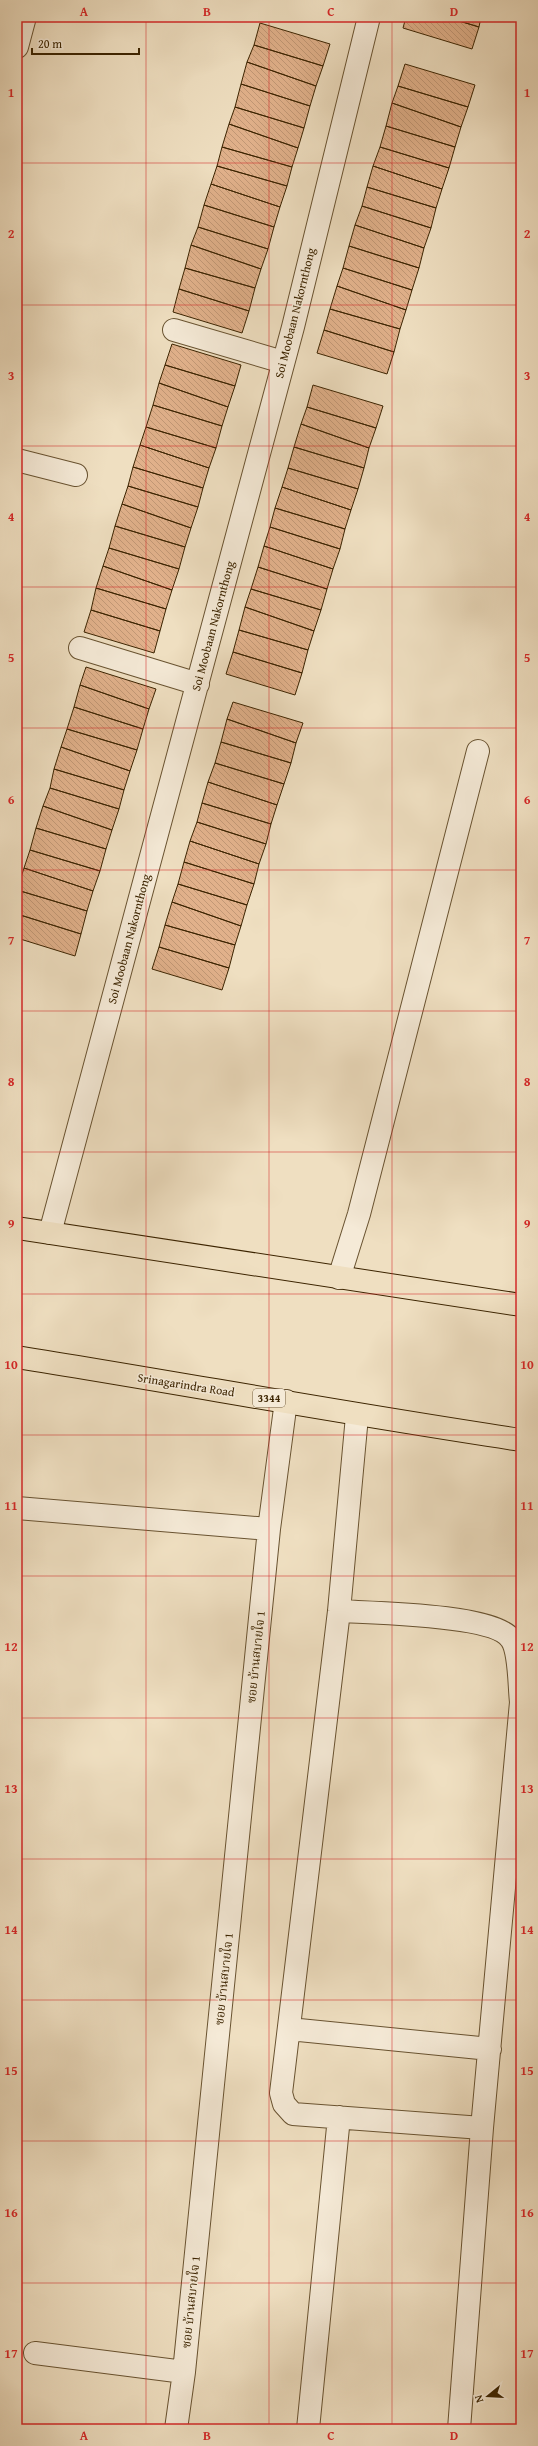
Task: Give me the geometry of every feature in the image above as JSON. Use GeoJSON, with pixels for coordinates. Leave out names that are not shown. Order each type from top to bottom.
{"type":"FeatureCollection","features":[{"type":"Feature","properties":{"kind":"main road"},"geometry":{"type":"LineString","coordinates":[[17,1228],[521,1305]]}},
{"type":"Feature","properties":{"kind":"main road","name":"Srinagarindra Road"},"geometry":{"type":"LineString","coordinates":[[17,1357],[286,1401],[357,1416],[521,1440]]}},
{"type":"Feature","properties":{"kind":"street"},"geometry":{"type":"LineString","coordinates":[[17,48],[25,17]]}},
{"type":"Feature","properties":{"kind":"street","name":"Soi Moobaan Nakornthong"},"geometry":{"type":"LineString","coordinates":[[50,1233],[283,362],[369,17]]}},
{"type":"Feature","properties":{"kind":"street"},"geometry":{"type":"LineString","coordinates":[[174,330],[283,362]]}},
{"type":"Feature","properties":{"kind":"street"},"geometry":{"type":"LineString","coordinates":[[17,460],[76,475]]}},
{"type":"Feature","properties":{"kind":"street"},"geometry":{"type":"LineString","coordinates":[[80,648],[198,684]]}},
{"type":"Feature","properties":{"kind":"street"},"geometry":{"type":"LineString","coordinates":[[339,1278],[359,1214],[478,751]]}},
{"type":"Feature","properties":{"kind":"street","name":"ซอย บ้านสบายใจ 1"},"geometry":{"type":"LineString","coordinates":[[176,2429],[184,2372],[269,1529],[286,1401]]}},
{"type":"Feature","properties":{"kind":"street"},"geometry":{"type":"LineString","coordinates":[[357,1416],[339,1611],[281,2093],[284,2104],[293,2114],[482,2128]]}},
{"type":"Feature","properties":{"kind":"street"},"geometry":{"type":"LineString","coordinates":[[17,1508],[269,1529]]}},
{"type":"Feature","properties":{"kind":"street"},"geometry":{"type":"LineString","coordinates":[[339,1611],[460,1619],[492,1627],[511,1638],[515,1650],[521,1702],[482,2128],[459,2429]]}},
{"type":"Feature","properties":{"kind":"street"},"geometry":{"type":"LineString","coordinates":[[289,2029],[490,2049]]}},
{"type":"Feature","properties":{"kind":"street"},"geometry":{"type":"LineString","coordinates":[[308,2429],[339,2117]]}},
{"type":"Feature","properties":{"kind":"street"},"geometry":{"type":"LineString","coordinates":[[35,2353],[184,2372]]}},
{"type":"Feature","properties":{"kind":"building"},"geometry":{"type":"Polygon","coordinates":[[[406,17],[446,17],[479,27],[472,49],[403,28],[406,17]]]}},
{"type":"Feature","properties":{"kind":"building"},"geometry":{"type":"Polygon","coordinates":[[[446,17],[481,17],[479,27],[446,17]]]}},
{"type":"Feature","properties":{"kind":"building"},"geometry":{"type":"Polygon","coordinates":[[[260,23],[330,44],[323,66],[254,45],[260,23]]]}},
{"type":"Feature","properties":{"kind":"building"},"geometry":{"type":"Polygon","coordinates":[[[254,45],[323,66],[316,86],[247,62],[254,45]]]}},
{"type":"Feature","properties":{"kind":"building"},"geometry":{"type":"Polygon","coordinates":[[[247,62],[316,86],[310,106],[241,84],[247,62]]]}},
{"type":"Feature","properties":{"kind":"building"},"geometry":{"type":"Polygon","coordinates":[[[405,64],[475,85],[468,107],[398,86],[405,64]]]}},
{"type":"Feature","properties":{"kind":"building"},"geometry":{"type":"Polygon","coordinates":[[[241,84],[310,106],[304,128],[235,107],[241,84]]]}},
{"type":"Feature","properties":{"kind":"building"},"geometry":{"type":"Polygon","coordinates":[[[398,86],[468,107],[461,127],[392,103],[398,86]]]}},
{"type":"Feature","properties":{"kind":"building"},"geometry":{"type":"Polygon","coordinates":[[[392,103],[461,127],[455,147],[386,126],[392,103]]]}},
{"type":"Feature","properties":{"kind":"building"},"geometry":{"type":"Polygon","coordinates":[[[235,107],[304,128],[298,148],[229,124],[235,107]]]}},
{"type":"Feature","properties":{"kind":"building"},"geometry":{"type":"Polygon","coordinates":[[[229,124],[298,148],[292,167],[222,147],[229,124]]]}},
{"type":"Feature","properties":{"kind":"building"},"geometry":{"type":"Polygon","coordinates":[[[386,126],[455,147],[449,168],[380,147],[386,126]]]}},
{"type":"Feature","properties":{"kind":"building"},"geometry":{"type":"Polygon","coordinates":[[[222,147],[292,167],[287,186],[217,166],[222,147]]]}},
{"type":"Feature","properties":{"kind":"building"},"geometry":{"type":"Polygon","coordinates":[[[380,147],[449,168],[442,189],[373,166],[380,147]]]}},
{"type":"Feature","properties":{"kind":"building"},"geometry":{"type":"Polygon","coordinates":[[[217,166],[287,186],[280,207],[211,184],[217,166]]]}},
{"type":"Feature","properties":{"kind":"building"},"geometry":{"type":"Polygon","coordinates":[[[373,166],[442,189],[436,208],[367,187],[373,166]]]}},
{"type":"Feature","properties":{"kind":"building"},"geometry":{"type":"Polygon","coordinates":[[[211,184],[280,207],[274,227],[204,205],[211,184]]]}},
{"type":"Feature","properties":{"kind":"building"},"geometry":{"type":"Polygon","coordinates":[[[367,187],[436,208],[431,228],[362,206],[367,187]]]}},
{"type":"Feature","properties":{"kind":"building"},"geometry":{"type":"Polygon","coordinates":[[[204,205],[274,227],[268,249],[198,227],[204,205]]]}},
{"type":"Feature","properties":{"kind":"building"},"geometry":{"type":"Polygon","coordinates":[[[362,206],[431,228],[424,248],[355,225],[362,206]]]}},
{"type":"Feature","properties":{"kind":"building"},"geometry":{"type":"Polygon","coordinates":[[[355,225],[424,248],[419,268],[349,246],[355,225]]]}},
{"type":"Feature","properties":{"kind":"building"},"geometry":{"type":"Polygon","coordinates":[[[198,227],[268,249],[261,269],[191,245],[198,227]]]}},
{"type":"Feature","properties":{"kind":"building"},"geometry":{"type":"Polygon","coordinates":[[[191,245],[261,269],[255,288],[185,268],[191,245]]]}},
{"type":"Feature","properties":{"kind":"building"},"geometry":{"type":"Polygon","coordinates":[[[349,246],[419,268],[412,290],[343,268],[349,246]]]}},
{"type":"Feature","properties":{"kind":"building"},"geometry":{"type":"Polygon","coordinates":[[[185,268],[255,288],[249,311],[179,289],[185,268]]]}},
{"type":"Feature","properties":{"kind":"building"},"geometry":{"type":"Polygon","coordinates":[[[343,268],[412,290],[406,310],[337,286],[343,268]]]}},
{"type":"Feature","properties":{"kind":"building"},"geometry":{"type":"Polygon","coordinates":[[[337,286],[406,310],[400,329],[330,309],[337,286]]]}},
{"type":"Feature","properties":{"kind":"building"},"geometry":{"type":"Polygon","coordinates":[[[179,289],[249,311],[242,333],[173,312],[179,289]]]}},
{"type":"Feature","properties":{"kind":"building"},"geometry":{"type":"Polygon","coordinates":[[[330,309],[400,329],[394,352],[324,330],[330,309]]]}},
{"type":"Feature","properties":{"kind":"building"},"geometry":{"type":"Polygon","coordinates":[[[324,330],[394,352],[387,374],[317,353],[324,330]]]}},
{"type":"Feature","properties":{"kind":"building"},"geometry":{"type":"Polygon","coordinates":[[[172,344],[241,365],[235,386],[165,365],[172,344]]]}},
{"type":"Feature","properties":{"kind":"building"},"geometry":{"type":"Polygon","coordinates":[[[165,365],[235,386],[228,407],[159,383],[165,365]]]}},
{"type":"Feature","properties":{"kind":"building"},"geometry":{"type":"Polygon","coordinates":[[[159,383],[228,407],[222,426],[153,405],[159,383]]]}},
{"type":"Feature","properties":{"kind":"building"},"geometry":{"type":"Polygon","coordinates":[[[313,385],[383,406],[376,428],[307,407],[313,385]]]}},
{"type":"Feature","properties":{"kind":"building"},"geometry":{"type":"Polygon","coordinates":[[[153,405],[222,426],[216,448],[146,427],[153,405]]]}},
{"type":"Feature","properties":{"kind":"building"},"geometry":{"type":"Polygon","coordinates":[[[307,407],[376,428],[369,448],[301,424],[307,407]]]}},
{"type":"Feature","properties":{"kind":"building"},"geometry":{"type":"Polygon","coordinates":[[[301,424],[369,448],[364,468],[294,447],[301,424]]]}},
{"type":"Feature","properties":{"kind":"building"},"geometry":{"type":"Polygon","coordinates":[[[146,427],[216,448],[209,468],[140,445],[146,427]]]}},
{"type":"Feature","properties":{"kind":"building"},"geometry":{"type":"Polygon","coordinates":[[[140,445],[209,468],[203,488],[133,467],[140,445]]]}},
{"type":"Feature","properties":{"kind":"building"},"geometry":{"type":"Polygon","coordinates":[[[294,447],[364,468],[358,489],[288,468],[294,447]]]}},
{"type":"Feature","properties":{"kind":"building"},"geometry":{"type":"Polygon","coordinates":[[[133,467],[203,488],[198,507],[128,486],[133,467]]]}},
{"type":"Feature","properties":{"kind":"building"},"geometry":{"type":"Polygon","coordinates":[[[288,468],[358,489],[351,510],[282,487],[288,468]]]}},
{"type":"Feature","properties":{"kind":"building"},"geometry":{"type":"Polygon","coordinates":[[[128,486],[198,507],[191,528],[122,504],[128,486]]]}},
{"type":"Feature","properties":{"kind":"building"},"geometry":{"type":"Polygon","coordinates":[[[282,487],[351,510],[345,529],[275,508],[282,487]]]}},
{"type":"Feature","properties":{"kind":"building"},"geometry":{"type":"Polygon","coordinates":[[[122,504],[191,528],[185,547],[115,526],[122,504]]]}},
{"type":"Feature","properties":{"kind":"building"},"geometry":{"type":"Polygon","coordinates":[[[275,508],[345,529],[340,549],[270,527],[275,508]]]}},
{"type":"Feature","properties":{"kind":"building"},"geometry":{"type":"Polygon","coordinates":[[[115,526],[185,547],[179,569],[109,548],[115,526]]]}},
{"type":"Feature","properties":{"kind":"building"},"geometry":{"type":"Polygon","coordinates":[[[270,527],[340,549],[333,569],[264,546],[270,527]]]}},
{"type":"Feature","properties":{"kind":"building"},"geometry":{"type":"Polygon","coordinates":[[[264,546],[333,569],[327,589],[258,567],[264,546]]]}},
{"type":"Feature","properties":{"kind":"building"},"geometry":{"type":"Polygon","coordinates":[[[109,548],[179,569],[172,590],[103,566],[109,548]]]}},
{"type":"Feature","properties":{"kind":"building"},"geometry":{"type":"Polygon","coordinates":[[[103,566],[172,590],[166,609],[96,588],[103,566]]]}},
{"type":"Feature","properties":{"kind":"building"},"geometry":{"type":"Polygon","coordinates":[[[258,567],[327,589],[321,610],[251,589],[258,567]]]}},
{"type":"Feature","properties":{"kind":"building"},"geometry":{"type":"Polygon","coordinates":[[[96,588],[166,609],[160,631],[91,610],[96,588]]]}},
{"type":"Feature","properties":{"kind":"building"},"geometry":{"type":"Polygon","coordinates":[[[251,589],[321,610],[314,631],[245,607],[251,589]]]}},
{"type":"Feature","properties":{"kind":"building"},"geometry":{"type":"Polygon","coordinates":[[[245,607],[314,631],[308,650],[239,630],[245,607]]]}},
{"type":"Feature","properties":{"kind":"building"},"geometry":{"type":"Polygon","coordinates":[[[91,610],[160,631],[154,653],[84,632],[91,610]]]}},
{"type":"Feature","properties":{"kind":"building"},"geometry":{"type":"Polygon","coordinates":[[[239,630],[308,650],[302,673],[233,652],[239,630]]]}},
{"type":"Feature","properties":{"kind":"building"},"geometry":{"type":"Polygon","coordinates":[[[233,652],[302,673],[295,695],[226,674],[233,652]]]}},
{"type":"Feature","properties":{"kind":"building"},"geometry":{"type":"Polygon","coordinates":[[[86,667],[156,689],[149,709],[80,685],[86,667]]]}},
{"type":"Feature","properties":{"kind":"building"},"geometry":{"type":"Polygon","coordinates":[[[80,685],[149,709],[143,729],[74,707],[80,685]]]}},
{"type":"Feature","properties":{"kind":"building"},"geometry":{"type":"Polygon","coordinates":[[[233,702],[303,723],[296,743],[227,719],[233,702]]]}},
{"type":"Feature","properties":{"kind":"building"},"geometry":{"type":"Polygon","coordinates":[[[74,707],[143,729],[137,750],[67,729],[74,707]]]}},
{"type":"Feature","properties":{"kind":"building"},"geometry":{"type":"Polygon","coordinates":[[[227,719],[296,743],[291,763],[221,742],[227,719]]]}},
{"type":"Feature","properties":{"kind":"building"},"geometry":{"type":"Polygon","coordinates":[[[67,729],[137,750],[130,771],[61,747],[67,729]]]}},
{"type":"Feature","properties":{"kind":"building"},"geometry":{"type":"Polygon","coordinates":[[[221,742],[291,763],[284,784],[215,763],[221,742]]]}},
{"type":"Feature","properties":{"kind":"building"},"geometry":{"type":"Polygon","coordinates":[[[61,747],[130,771],[124,790],[54,769],[61,747]]]}},
{"type":"Feature","properties":{"kind":"building"},"geometry":{"type":"Polygon","coordinates":[[[215,763],[284,784],[277,805],[208,782],[215,763]]]}},
{"type":"Feature","properties":{"kind":"building"},"geometry":{"type":"Polygon","coordinates":[[[54,769],[124,790],[119,809],[50,788],[54,769]]]}},
{"type":"Feature","properties":{"kind":"building"},"geometry":{"type":"Polygon","coordinates":[[[208,782],[277,805],[271,824],[202,803],[208,782]]]}},
{"type":"Feature","properties":{"kind":"building"},"geometry":{"type":"Polygon","coordinates":[[[50,788],[119,809],[112,830],[43,806],[50,788]]]}},
{"type":"Feature","properties":{"kind":"building"},"geometry":{"type":"Polygon","coordinates":[[[202,803],[271,824],[266,844],[197,822],[202,803]]]}},
{"type":"Feature","properties":{"kind":"building"},"geometry":{"type":"Polygon","coordinates":[[[43,806],[112,830],[106,849],[36,828],[43,806]]]}},
{"type":"Feature","properties":{"kind":"building"},"geometry":{"type":"Polygon","coordinates":[[[197,822],[266,844],[259,864],[190,841],[197,822]]]}},
{"type":"Feature","properties":{"kind":"building"},"geometry":{"type":"Polygon","coordinates":[[[36,828],[106,849],[100,871],[30,850],[36,828]]]}},
{"type":"Feature","properties":{"kind":"building"},"geometry":{"type":"Polygon","coordinates":[[[190,841],[259,864],[254,884],[184,862],[190,841]]]}},
{"type":"Feature","properties":{"kind":"building"},"geometry":{"type":"Polygon","coordinates":[[[30,850],[100,871],[93,891],[24,868],[30,850]]]}},
{"type":"Feature","properties":{"kind":"building"},"geometry":{"type":"Polygon","coordinates":[[[184,862],[254,884],[247,905],[178,884],[184,862]]]}},
{"type":"Feature","properties":{"kind":"building"},"geometry":{"type":"Polygon","coordinates":[[[24,868],[93,891],[87,911],[17,890],[24,868]]]}},
{"type":"Feature","properties":{"kind":"building"},"geometry":{"type":"Polygon","coordinates":[[[178,884],[247,905],[241,926],[172,902],[178,884]]]}},
{"type":"Feature","properties":{"kind":"building"},"geometry":{"type":"Polygon","coordinates":[[[17,890],[87,911],[81,934],[17,914],[17,890]]]}},
{"type":"Feature","properties":{"kind":"building"},"geometry":{"type":"Polygon","coordinates":[[[172,902],[241,926],[235,945],[165,925],[172,902]]]}},
{"type":"Feature","properties":{"kind":"building"},"geometry":{"type":"Polygon","coordinates":[[[17,914],[81,934],[75,956],[17,938],[17,914]]]}},
{"type":"Feature","properties":{"kind":"building"},"geometry":{"type":"Polygon","coordinates":[[[165,925],[235,945],[229,968],[159,947],[165,925]]]}},
{"type":"Feature","properties":{"kind":"building"},"geometry":{"type":"Polygon","coordinates":[[[159,947],[229,968],[222,990],[152,969],[159,947]]]}}]}
